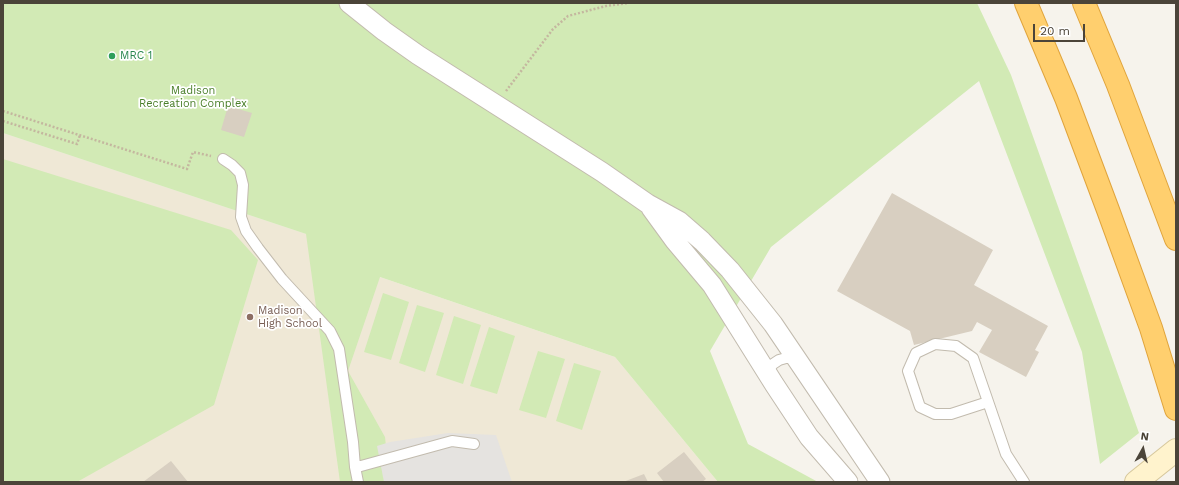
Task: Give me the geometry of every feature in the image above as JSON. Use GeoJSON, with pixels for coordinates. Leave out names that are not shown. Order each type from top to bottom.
{"type":"FeatureCollection","features":[{"type":"Feature","properties":{"kind":"highway"},"geometry":{"type":"LineString","coordinates":[[1026,3],[1066,98],[1108,210],[1151,328],[1176,409]]}},
{"type":"Feature","properties":{"kind":"highway"},"geometry":{"type":"LineString","coordinates":[[1084,3],[1121,92],[1176,239]]}},
{"type":"Feature","properties":{"kind":"main road"},"geometry":{"type":"LineString","coordinates":[[1138,480],[1176,450]]}},
{"type":"Feature","properties":{"kind":"street"},"geometry":{"type":"LineString","coordinates":[[349,3],[384,31],[418,55],[602,172],[648,204],[679,221],[702,241],[730,270],[773,324],[880,482]]}},
{"type":"Feature","properties":{"kind":"street"},"geometry":{"type":"LineString","coordinates":[[648,204],[675,241],[712,285],[809,437],[848,482]]}},
{"type":"Feature","properties":{"kind":"lane"},"geometry":{"type":"LineString","coordinates":[[223,159],[240,173],[243,185],[241,217],[246,231],[282,279],[330,331],[339,349],[358,482]]}},
{"type":"Feature","properties":{"kind":"lane"},"geometry":{"type":"LineString","coordinates":[[988,402],[951,414],[935,414],[920,407],[908,371],[916,353],[935,344],[956,346],[973,358],[1006,454],[1024,482]]}},
{"type":"Feature","properties":{"kind":"lane"},"geometry":{"type":"LineString","coordinates":[[767,372],[773,364],[779,360],[796,358]]}},
{"type":"Feature","properties":{"kind":"lane"},"geometry":{"type":"LineString","coordinates":[[355,467],[452,441],[474,444]]}},
{"type":"Feature","properties":{"kind":"path"},"geometry":{"type":"LineString","coordinates":[[496,105],[553,29],[568,16],[606,6],[628,3]]}},
{"type":"Feature","properties":{"kind":"path"},"geometry":{"type":"LineString","coordinates":[[3,111],[188,169],[193,152],[223,159]]}},
{"type":"Feature","properties":{"kind":"path"},"geometry":{"type":"LineString","coordinates":[[3,121],[77,144],[80,135]]}},
{"type":"Feature","properties":{"kind":"shaded area","name":"Madison High School"},"geometry":{"type":"Polygon","coordinates":[[[3,133],[306,234],[380,277],[615,357],[718,482],[3,482],[3,133]]]}},
{"type":"Feature","properties":{"kind":"shaded area"},"geometry":{"type":"Polygon","coordinates":[[[448,433],[496,435],[512,482],[384,482],[377,446],[390,442],[448,433]]]}},
{"type":"Feature","properties":{"kind":"green space","name":"Madison Recreation Complex"},"geometry":{"type":"Polygon","coordinates":[[[3,3],[977,3],[1011,75],[1139,433],[1100,464],[1082,352],[979,81],[771,247],[710,351],[748,444],[818,482],[718,482],[615,357],[380,277],[348,371],[385,437],[390,482],[340,482],[306,234],[3,133],[3,3]]]}},
{"type":"Feature","properties":{"kind":"green space"},"geometry":{"type":"Polygon","coordinates":[[[3,159],[231,230],[258,260],[214,405],[77,482],[3,482],[3,159]]]}},
{"type":"Feature","properties":{"kind":"green space"},"geometry":{"type":"Polygon","coordinates":[[[383,293],[409,302],[391,360],[364,352],[383,293]]]}},
{"type":"Feature","properties":{"kind":"green space"},"geometry":{"type":"Polygon","coordinates":[[[417,305],[444,313],[425,372],[399,363],[417,305]]]}},
{"type":"Feature","properties":{"kind":"green space"},"geometry":{"type":"Polygon","coordinates":[[[454,316],[481,325],[463,384],[436,375],[454,316]]]}},
{"type":"Feature","properties":{"kind":"green space"},"geometry":{"type":"Polygon","coordinates":[[[489,327],[515,336],[497,394],[470,386],[489,327]]]}},
{"type":"Feature","properties":{"kind":"green space"},"geometry":{"type":"Polygon","coordinates":[[[538,351],[565,359],[546,418],[519,410],[538,351]]]}},
{"type":"Feature","properties":{"kind":"green space"},"geometry":{"type":"Polygon","coordinates":[[[574,363],[601,371],[582,430],[556,421],[574,363]]]}},
{"type":"Feature","properties":{"kind":"building"},"geometry":{"type":"Polygon","coordinates":[[[231,97],[243,100],[241,108],[229,104],[231,97]]]}},
{"type":"Feature","properties":{"kind":"building"},"geometry":{"type":"Polygon","coordinates":[[[228,106],[252,113],[244,137],[221,130],[228,106]]]}},
{"type":"Feature","properties":{"kind":"building"},"geometry":{"type":"Polygon","coordinates":[[[892,193],[993,250],[974,285],[1048,326],[1035,350],[1039,352],[1026,377],[979,352],[992,330],[977,322],[972,331],[914,345],[910,331],[837,291],[892,193]]]}},
{"type":"Feature","properties":{"kind":"building"},"geometry":{"type":"Polygon","coordinates":[[[684,452],[706,479],[702,482],[664,482],[657,473],[684,452]]]}},
{"type":"Feature","properties":{"kind":"building"},"geometry":{"type":"Polygon","coordinates":[[[171,461],[188,482],[143,482],[171,461]]]}},
{"type":"Feature","properties":{"kind":"building"},"geometry":{"type":"Polygon","coordinates":[[[644,474],[648,482],[623,482],[644,474]]]}},
{"type":"Feature","properties":{"kind":"place","name":"MRC 1"},"geometry":{"type":"Point","coordinates":[112,56]}},
{"type":"Feature","properties":{"kind":"place","name":"Madison High School"},"geometry":{"type":"Point","coordinates":[250,317]}}]}
